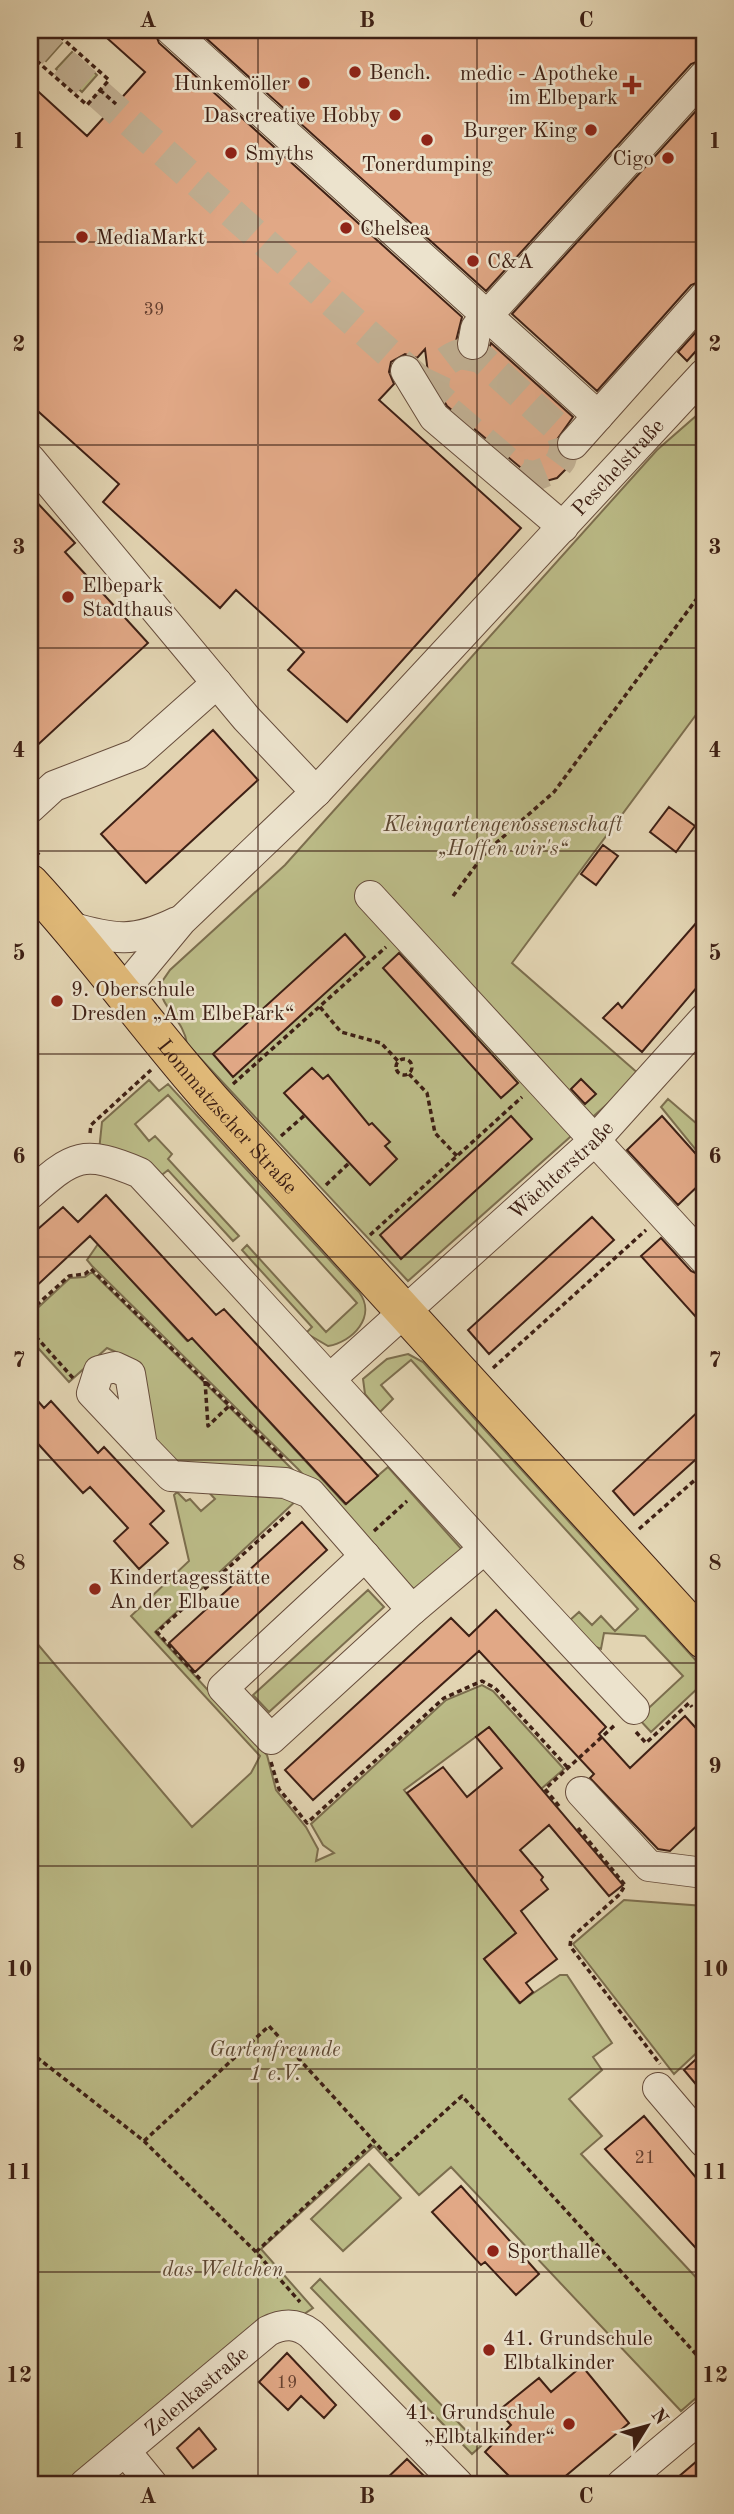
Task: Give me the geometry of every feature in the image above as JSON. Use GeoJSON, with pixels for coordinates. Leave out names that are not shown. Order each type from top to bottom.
{"type":"FeatureCollection","features":[{"type":"Feature","properties":{"kind":"main road","name":"Lommatzscher Straße"},"geometry":{"type":"LineString","coordinates":[[30,883],[70,927],[169,1053],[704,1640]]}},
{"type":"Feature","properties":{"kind":"street"},"geometry":{"type":"LineString","coordinates":[[171,30],[598,416]]}},
{"type":"Feature","properties":{"kind":"street"},"geometry":{"type":"LineString","coordinates":[[473,344],[476,328],[488,314],[704,76]]}},
{"type":"Feature","properties":{"kind":"street"},"geometry":{"type":"LineString","coordinates":[[614,473],[579,447],[598,416],[704,297]]}},
{"type":"Feature","properties":{"kind":"street"},"geometry":{"type":"LineString","coordinates":[[406,371],[434,417],[563,527]]}},
{"type":"Feature","properties":{"kind":"street","name":"Peschelstraße"},"geometry":{"type":"LineString","coordinates":[[122,991],[181,921],[316,792],[704,374]]}},
{"type":"Feature","properties":{"kind":"street"},"geometry":{"type":"LineString","coordinates":[[30,459],[217,683],[316,792]]}},
{"type":"Feature","properties":{"kind":"street"},"geometry":{"type":"LineString","coordinates":[[531,501],[537,524],[533,559]]}},
{"type":"Feature","properties":{"kind":"street"},"geometry":{"type":"LineString","coordinates":[[30,808],[54,786],[137,754],[217,683]]}},
{"type":"Feature","properties":{"kind":"street"},"geometry":{"type":"LineString","coordinates":[[370,897],[704,1259]]}},
{"type":"Feature","properties":{"kind":"street"},"geometry":{"type":"LineString","coordinates":[[70,927],[103,936],[135,939],[181,921]]}},
{"type":"Feature","properties":{"kind":"street","name":"Wächterstraße"},"geometry":{"type":"LineString","coordinates":[[406,1313],[594,1141],[704,1019]]}},
{"type":"Feature","properties":{"kind":"street"},"geometry":{"type":"LineString","coordinates":[[30,1194],[61,1166],[88,1156],[140,1173],[331,1378],[483,1550],[634,1709]]}},
{"type":"Feature","properties":{"kind":"street"},"geometry":{"type":"LineString","coordinates":[[331,1378],[406,1313]]}},
{"type":"Feature","properties":{"kind":"street"},"geometry":{"type":"LineString","coordinates":[[142,1446],[131,1374],[115,1367],[99,1371],[92,1393],[142,1446],[171,1476],[285,1483],[310,1493],[412,1610]]}},
{"type":"Feature","properties":{"kind":"street"},"geometry":{"type":"LineString","coordinates":[[361,1551],[223,1688],[271,1739],[412,1610],[483,1550]]}},
{"type":"Feature","properties":{"kind":"street"},"geometry":{"type":"LineString","coordinates":[[571,1790],[649,1866],[704,1873]]}},
{"type":"Feature","properties":{"kind":"street"},"geometry":{"type":"LineString","coordinates":[[663,2094],[704,2142]]}},
{"type":"Feature","properties":{"kind":"street","name":"Zelenkastraße"},"geometry":{"type":"LineString","coordinates":[[85,2484],[268,2331],[286,2325],[304,2329]]}},
{"type":"Feature","properties":{"kind":"street"},"geometry":{"type":"LineString","coordinates":[[304,2329],[458,2484]]}},
{"type":"Feature","properties":{"kind":"street"},"geometry":{"type":"LineString","coordinates":[[622,2484],[704,2415]]}},
{"type":"Feature","properties":{"kind":"street","name":"Zelenkastraße"},"geometry":{"type":"LineString","coordinates":[[125,2451],[152,2484]]}},
{"type":"Feature","properties":{"kind":"path"},"geometry":{"type":"LineString","coordinates":[[30,55],[87,105],[109,80],[53,30]]}},
{"type":"Feature","properties":{"kind":"path"},"geometry":{"type":"LineString","coordinates":[[100,90],[116,104]]}},
{"type":"Feature","properties":{"kind":"path"},"geometry":{"type":"LineString","coordinates":[[453,896],[486,852],[554,792],[698,597],[704,582],[700,535],[704,518]]}},
{"type":"Feature","properties":{"kind":"path"},"geometry":{"type":"LineString","coordinates":[[213,1102],[402,932]]}},
{"type":"Feature","properties":{"kind":"path"},"geometry":{"type":"LineString","coordinates":[[320,1007],[341,1032],[381,1043],[398,1061],[397,1072],[408,1074],[427,1093],[435,1133],[457,1156]]}},
{"type":"Feature","properties":{"kind":"path"},"geometry":{"type":"LineString","coordinates":[[88,1156],[91,1125],[169,1053]]}},
{"type":"Feature","properties":{"kind":"path"},"geometry":{"type":"LineString","coordinates":[[398,1061],[406,1059],[411,1062],[408,1074]]}},
{"type":"Feature","properties":{"kind":"path"},"geometry":{"type":"LineString","coordinates":[[351,1252],[539,1081]]}},
{"type":"Feature","properties":{"kind":"path"},"geometry":{"type":"LineString","coordinates":[[473,1386],[663,1214]]}},
{"type":"Feature","properties":{"kind":"path"},"geometry":{"type":"LineString","coordinates":[[30,1311],[69,1276],[85,1274],[91,1269],[287,1461]]}},
{"type":"Feature","properties":{"kind":"path"},"geometry":{"type":"LineString","coordinates":[[30,1330],[85,1392],[92,1393]]}},
{"type":"Feature","properties":{"kind":"path"},"geometry":{"type":"LineString","coordinates":[[205,1380],[208,1426],[230,1405]]}},
{"type":"Feature","properties":{"kind":"path"},"geometry":{"type":"LineString","coordinates":[[620,1547],[704,1472]]}},
{"type":"Feature","properties":{"kind":"path"},"geometry":{"type":"LineString","coordinates":[[361,1551],[425,1485]]}},
{"type":"Feature","properties":{"kind":"path"},"geometry":{"type":"LineString","coordinates":[[223,1688],[208,1688],[157,1632],[310,1493]]}},
{"type":"Feature","properties":{"kind":"path"},"geometry":{"type":"LineString","coordinates":[[271,1739],[269,1754],[279,1789],[307,1823],[444,1698],[482,1681],[495,1688],[571,1790]]}},
{"type":"Feature","properties":{"kind":"path"},"geometry":{"type":"LineString","coordinates":[[646,1742],[689,1703],[692,1707]]}},
{"type":"Feature","properties":{"kind":"path"},"geometry":{"type":"LineString","coordinates":[[571,1790],[634,1709]]}},
{"type":"Feature","properties":{"kind":"path"},"geometry":{"type":"LineString","coordinates":[[571,1790],[545,1789],[571,1790]]}},
{"type":"Feature","properties":{"kind":"path"},"geometry":{"type":"LineString","coordinates":[[570,1820],[625,1885],[620,1894],[570,1938],[570,1946],[674,2083],[663,2094]]}},
{"type":"Feature","properties":{"kind":"path"},"geometry":{"type":"LineString","coordinates":[[144,2141],[270,2026],[391,2160],[462,2096],[704,2362]]}},
{"type":"Feature","properties":{"kind":"path"},"geometry":{"type":"LineString","coordinates":[[30,2052],[144,2141],[256,2252],[315,2318],[304,2329]]}},
{"type":"Feature","properties":{"kind":"path"},"geometry":{"type":"LineString","coordinates":[[256,2252],[374,2142]]}},
{"type":"Feature","properties":{"kind":"green space"},"geometry":{"type":"Polygon","coordinates":[[[30,30],[47,30],[62,43],[46,61],[30,46],[30,30]]]}},
{"type":"Feature","properties":{"kind":"green space"},"geometry":{"type":"Polygon","coordinates":[[[72,52],[97,75],[82,92],[56,69],[72,52]]]}},
{"type":"Feature","properties":{"kind":"green space","name":"Kleingartengenossenschaft „Hoffen wir's“"},"geometry":{"type":"Polygon","coordinates":[[[704,409],[704,704],[512,963],[640,1075],[408,1281],[187,1044],[182,1028],[164,1001],[159,986],[170,970],[285,865],[657,450],[704,409]]]}},
{"type":"Feature","properties":{"kind":"green space"},"geometry":{"type":"Polygon","coordinates":[[[149,1080],[159,1091],[168,1084],[359,1292],[364,1301],[364,1319],[354,1333],[337,1344],[328,1346],[306,1333],[312,1327],[242,1250],[247,1245],[326,1332],[357,1303],[168,1095],[135,1124],[149,1141],[155,1136],[172,1154],[168,1159],[239,1236],[233,1241],[168,1170],[158,1178],[99,1151],[102,1122],[149,1080]]]}},
{"type":"Feature","properties":{"kind":"green space"},"geometry":{"type":"Polygon","coordinates":[[[668,1099],[704,1130],[704,1160],[661,1107],[668,1099]]]}},
{"type":"Feature","properties":{"kind":"green space"},"geometry":{"type":"Polygon","coordinates":[[[98,1244],[187,1341],[192,1338],[345,1504],[388,1467],[464,1552],[419,1594],[364,1542],[298,1469],[92,1266],[87,1260],[98,1244]]]}},
{"type":"Feature","properties":{"kind":"green space"},"geometry":{"type":"Polygon","coordinates":[[[92,1272],[294,1471],[186,1466],[154,1451],[134,1360],[107,1348],[69,1382],[39,1349],[30,1357],[30,1315],[70,1278],[85,1277],[92,1272]]]}},
{"type":"Feature","properties":{"kind":"green space"},"geometry":{"type":"Polygon","coordinates":[[[408,1354],[423,1362],[701,1666],[699,1687],[651,1732],[638,1718],[683,1676],[645,1636],[604,1633],[601,1649],[583,1642],[568,1622],[579,1612],[592,1625],[601,1616],[615,1631],[638,1609],[411,1360],[381,1385],[393,1399],[380,1412],[365,1394],[363,1379],[387,1359],[408,1354]]]}},
{"type":"Feature","properties":{"kind":"green space"},"geometry":{"type":"Polygon","coordinates":[[[204,1487],[299,1498],[155,1632],[267,1755],[276,1790],[306,1827],[318,1849],[316,1861],[334,1853],[323,1845],[311,1824],[446,1700],[482,1685],[493,1691],[564,1769],[541,1789],[489,1727],[404,1790],[516,1933],[484,1959],[519,2003],[560,1975],[567,1975],[612,2043],[593,2057],[602,2070],[569,2099],[602,2136],[581,2154],[704,2286],[704,2391],[681,2411],[451,2167],[419,2195],[374,2146],[261,2249],[313,2308],[304,2314],[262,2323],[70,2484],[30,2484],[30,1635],[192,1827],[251,1773],[260,1756],[131,1616],[189,1561],[174,1495],[177,1492],[186,1501],[190,1499],[201,1511],[215,1499],[204,1487]]]}},
{"type":"Feature","properties":{"kind":"green space"},"geometry":{"type":"Polygon","coordinates":[[[368,1590],[384,1607],[269,1712],[253,1695],[368,1590]]]}},
{"type":"Feature","properties":{"kind":"green space"},"geometry":{"type":"Polygon","coordinates":[[[624,1900],[704,1906],[704,2046],[674,2074],[573,1944],[624,1900]]]}},
{"type":"Feature","properties":{"kind":"green space"},"geometry":{"type":"Polygon","coordinates":[[[369,2164],[401,2198],[343,2251],[311,2219],[369,2164]]]}},
{"type":"Feature","properties":{"kind":"green space"},"geometry":{"type":"Polygon","coordinates":[[[320,2279],[481,2446],[472,2454],[311,2288],[320,2279]]]}},
{"type":"Feature","properties":{"kind":"building"},"geometry":{"type":"Polygon","coordinates":[[[98,30],[154,30],[159,43],[462,317],[456,341],[461,357],[469,361],[479,360],[487,355],[491,343],[573,417],[556,441],[561,457],[574,461],[557,478],[539,483],[447,406],[428,373],[425,349],[417,358],[405,354],[391,362],[389,372],[394,384],[379,400],[521,528],[347,722],[288,670],[304,652],[236,590],[220,608],[103,502],[119,484],[30,404],[30,84],[87,136],[145,72],[98,30]]]}},
{"type":"Feature","properties":{"kind":"building"},"geometry":{"type":"Polygon","coordinates":[[[197,30],[704,30],[704,59],[691,64],[486,291],[197,30]]]}},
{"type":"Feature","properties":{"kind":"building"},"geometry":{"type":"Polygon","coordinates":[[[704,102],[704,280],[691,285],[597,391],[512,314],[704,102]]]}},
{"type":"Feature","properties":{"kind":"building"},"geometry":{"type":"Polygon","coordinates":[[[704,323],[704,342],[687,361],[678,352],[704,323]]]}},
{"type":"Feature","properties":{"kind":"building","name":"Elbepark Stadthaus"},"geometry":{"type":"Polygon","coordinates":[[[30,495],[75,543],[65,552],[148,643],[30,752],[30,495]]]}},
{"type":"Feature","properties":{"kind":"building"},"geometry":{"type":"Polygon","coordinates":[[[213,730],[258,780],[146,883],[101,834],[213,730]]]}},
{"type":"Feature","properties":{"kind":"building"},"geometry":{"type":"Polygon","coordinates":[[[669,807],[695,826],[676,852],[650,832],[669,807]]]}},
{"type":"Feature","properties":{"kind":"building"},"geometry":{"type":"Polygon","coordinates":[[[603,845],[618,856],[596,885],[581,874],[603,845]]]}},
{"type":"Feature","properties":{"kind":"building"},"geometry":{"type":"Polygon","coordinates":[[[704,914],[704,979],[642,1052],[603,1018],[618,1003],[622,1008],[704,914]]]}},
{"type":"Feature","properties":{"kind":"building"},"geometry":{"type":"Polygon","coordinates":[[[345,934],[365,957],[233,1077],[213,1054],[345,934]]]}},
{"type":"Feature","properties":{"kind":"building"},"geometry":{"type":"Polygon","coordinates":[[[399,953],[518,1083],[501,1098],[383,968],[399,953]]]}},
{"type":"Feature","properties":{"kind":"building"},"geometry":{"type":"Polygon","coordinates":[[[312,1068],[323,1079],[328,1075],[369,1125],[372,1123],[390,1142],[385,1146],[397,1159],[370,1185],[284,1093],[312,1068]]]}},
{"type":"Feature","properties":{"kind":"building"},"geometry":{"type":"Polygon","coordinates":[[[581,1079],[596,1094],[585,1104],[571,1089],[581,1079]]]}},
{"type":"Feature","properties":{"kind":"building"},"geometry":{"type":"Polygon","coordinates":[[[511,1116],[532,1139],[401,1259],[380,1235],[511,1116]]]}},
{"type":"Feature","properties":{"kind":"building"},"geometry":{"type":"Polygon","coordinates":[[[662,1116],[704,1163],[704,1180],[678,1205],[627,1150],[662,1116]]]}},
{"type":"Feature","properties":{"kind":"building"},"geometry":{"type":"Polygon","coordinates":[[[106,1195],[216,1315],[224,1309],[378,1476],[346,1504],[192,1338],[188,1341],[90,1236],[30,1292],[30,1236],[63,1207],[78,1222],[106,1195]]]}},
{"type":"Feature","properties":{"kind":"building"},"geometry":{"type":"Polygon","coordinates":[[[592,1217],[614,1240],[489,1354],[468,1330],[592,1217]]]}},
{"type":"Feature","properties":{"kind":"building"},"geometry":{"type":"Polygon","coordinates":[[[661,1238],[691,1271],[704,1277],[704,1326],[641,1256],[661,1238]]]}},
{"type":"Feature","properties":{"kind":"building"},"geometry":{"type":"Polygon","coordinates":[[[30,1392],[44,1408],[51,1401],[98,1453],[104,1447],[164,1511],[150,1524],[168,1543],[139,1569],[114,1541],[128,1528],[90,1487],[83,1493],[30,1435],[30,1392]]]}},
{"type":"Feature","properties":{"kind":"building"},"geometry":{"type":"Polygon","coordinates":[[[704,1406],[704,1452],[634,1515],[613,1491],[704,1406]]]}},
{"type":"Feature","properties":{"kind":"building"},"geometry":{"type":"Polygon","coordinates":[[[302,1522],[327,1550],[195,1672],[169,1643],[302,1522]]]}},
{"type":"Feature","properties":{"kind":"building"},"geometry":{"type":"Polygon","coordinates":[[[496,1610],[606,1727],[599,1734],[630,1768],[685,1716],[704,1737],[704,1819],[670,1851],[658,1849],[590,1778],[594,1774],[479,1651],[313,1800],[285,1770],[451,1618],[469,1636],[496,1610]]]}},
{"type":"Feature","properties":{"kind":"building"},"geometry":{"type":"Polygon","coordinates":[[[489,1727],[623,1885],[609,1896],[549,1825],[520,1850],[543,1877],[541,1880],[548,1889],[521,1911],[557,1959],[526,1983],[533,1992],[520,2003],[484,1959],[516,1933],[407,1793],[443,1767],[467,1797],[502,1768],[476,1737],[489,1727]]]}},
{"type":"Feature","properties":{"kind":"building"},"geometry":{"type":"Polygon","coordinates":[[[704,2052],[704,2094],[684,2070],[704,2052]]]}},
{"type":"Feature","properties":{"kind":"building"},"geometry":{"type":"Polygon","coordinates":[[[644,2116],[704,2187],[704,2257],[605,2149],[644,2116]]]}},
{"type":"Feature","properties":{"kind":"building","name":"Sporthalle"},"geometry":{"type":"Polygon","coordinates":[[[461,2186],[539,2274],[516,2295],[485,2262],[481,2265],[432,2212],[461,2186]]]}},
{"type":"Feature","properties":{"kind":"building"},"geometry":{"type":"Polygon","coordinates":[[[287,2353],[336,2405],[324,2418],[301,2396],[288,2410],[259,2382],[287,2353]]]}},
{"type":"Feature","properties":{"kind":"building","name":"41. Grundschule „Elbtalkinder“"},"geometry":{"type":"Polygon","coordinates":[[[582,2366],[629,2423],[556,2484],[517,2484],[485,2452],[511,2425],[498,2411],[539,2378],[551,2392],[582,2366]]]}},
{"type":"Feature","properties":{"kind":"building"},"geometry":{"type":"Polygon","coordinates":[[[199,2428],[216,2449],[193,2468],[177,2448],[199,2428]]]}},
{"type":"Feature","properties":{"kind":"building"},"geometry":{"type":"Polygon","coordinates":[[[704,2455],[704,2484],[670,2484],[704,2455]]]}},
{"type":"Feature","properties":{"kind":"building"},"geometry":{"type":"Polygon","coordinates":[[[407,2459],[432,2484],[381,2484],[407,2459]]]}},
{"type":"Feature","properties":{"kind":"tunnel"},"geometry":{"type":"LineString","coordinates":[[30,33],[445,403]]}},
{"type":"Feature","properties":{"kind":"tunnel"},"geometry":{"type":"LineString","coordinates":[[460,354],[481,358],[560,430],[565,446],[561,460],[555,468],[535,476],[522,474],[441,405],[435,389],[436,374],[445,362],[460,354]]}},
{"type":"Feature","properties":{"kind":"place","name":"Bench."},"geometry":{"type":"Point","coordinates":[355,72]}},
{"type":"Feature","properties":{"kind":"place","name":"Hunkemöller"},"geometry":{"type":"Point","coordinates":[304,83]}},
{"type":"Feature","properties":{"kind":"place","name":"medic - Apotheke im Elbepark"},"geometry":{"type":"Point","coordinates":[632,85]}},
{"type":"Feature","properties":{"kind":"place","name":"Das creative Hobby"},"geometry":{"type":"Point","coordinates":[395,115]}},
{"type":"Feature","properties":{"kind":"place","name":"Burger King"},"geometry":{"type":"Point","coordinates":[591,130]}},
{"type":"Feature","properties":{"kind":"place","name":"Tonerdumping"},"geometry":{"type":"Point","coordinates":[427,140]}},
{"type":"Feature","properties":{"kind":"place","name":"Smyths"},"geometry":{"type":"Point","coordinates":[231,153]}},
{"type":"Feature","properties":{"kind":"place","name":"Cigo"},"geometry":{"type":"Point","coordinates":[668,158]}},
{"type":"Feature","properties":{"kind":"place","name":"Chelsea"},"geometry":{"type":"Point","coordinates":[346,228]}},
{"type":"Feature","properties":{"kind":"place","name":"MediaMarkt"},"geometry":{"type":"Point","coordinates":[82,237]}},
{"type":"Feature","properties":{"kind":"place","name":"C&A"},"geometry":{"type":"Point","coordinates":[473,261]}},
{"type":"Feature","properties":{"kind":"place","name":"Elbepark Stadthaus"},"geometry":{"type":"Point","coordinates":[68,597]}},
{"type":"Feature","properties":{"kind":"place","name":"9. Oberschule Dresden „Am ElbePark“"},"geometry":{"type":"Point","coordinates":[57,1001]}},
{"type":"Feature","properties":{"kind":"place","name":"Kindertagesstätte An der Elbaue"},"geometry":{"type":"Point","coordinates":[95,1589]}},
{"type":"Feature","properties":{"kind":"place","name":"Sporthalle"},"geometry":{"type":"Point","coordinates":[493,2251]}},
{"type":"Feature","properties":{"kind":"place","name":"41. Grundschule Elbtalkinder"},"geometry":{"type":"Point","coordinates":[489,2350]}},
{"type":"Feature","properties":{"kind":"place","name":"41. Grundschule „Elbtalkinder“"},"geometry":{"type":"Point","coordinates":[569,2424]}},
{"type":"Feature","properties":{"kind":"park label","name":"Gartenfreunde 1 e.V."},"geometry":{"type":"Point","coordinates":[275,2061]}},
{"type":"Feature","properties":{"kind":"park label","name":"das Weltchen"},"geometry":{"type":"Point","coordinates":[223,2269]}}]}
